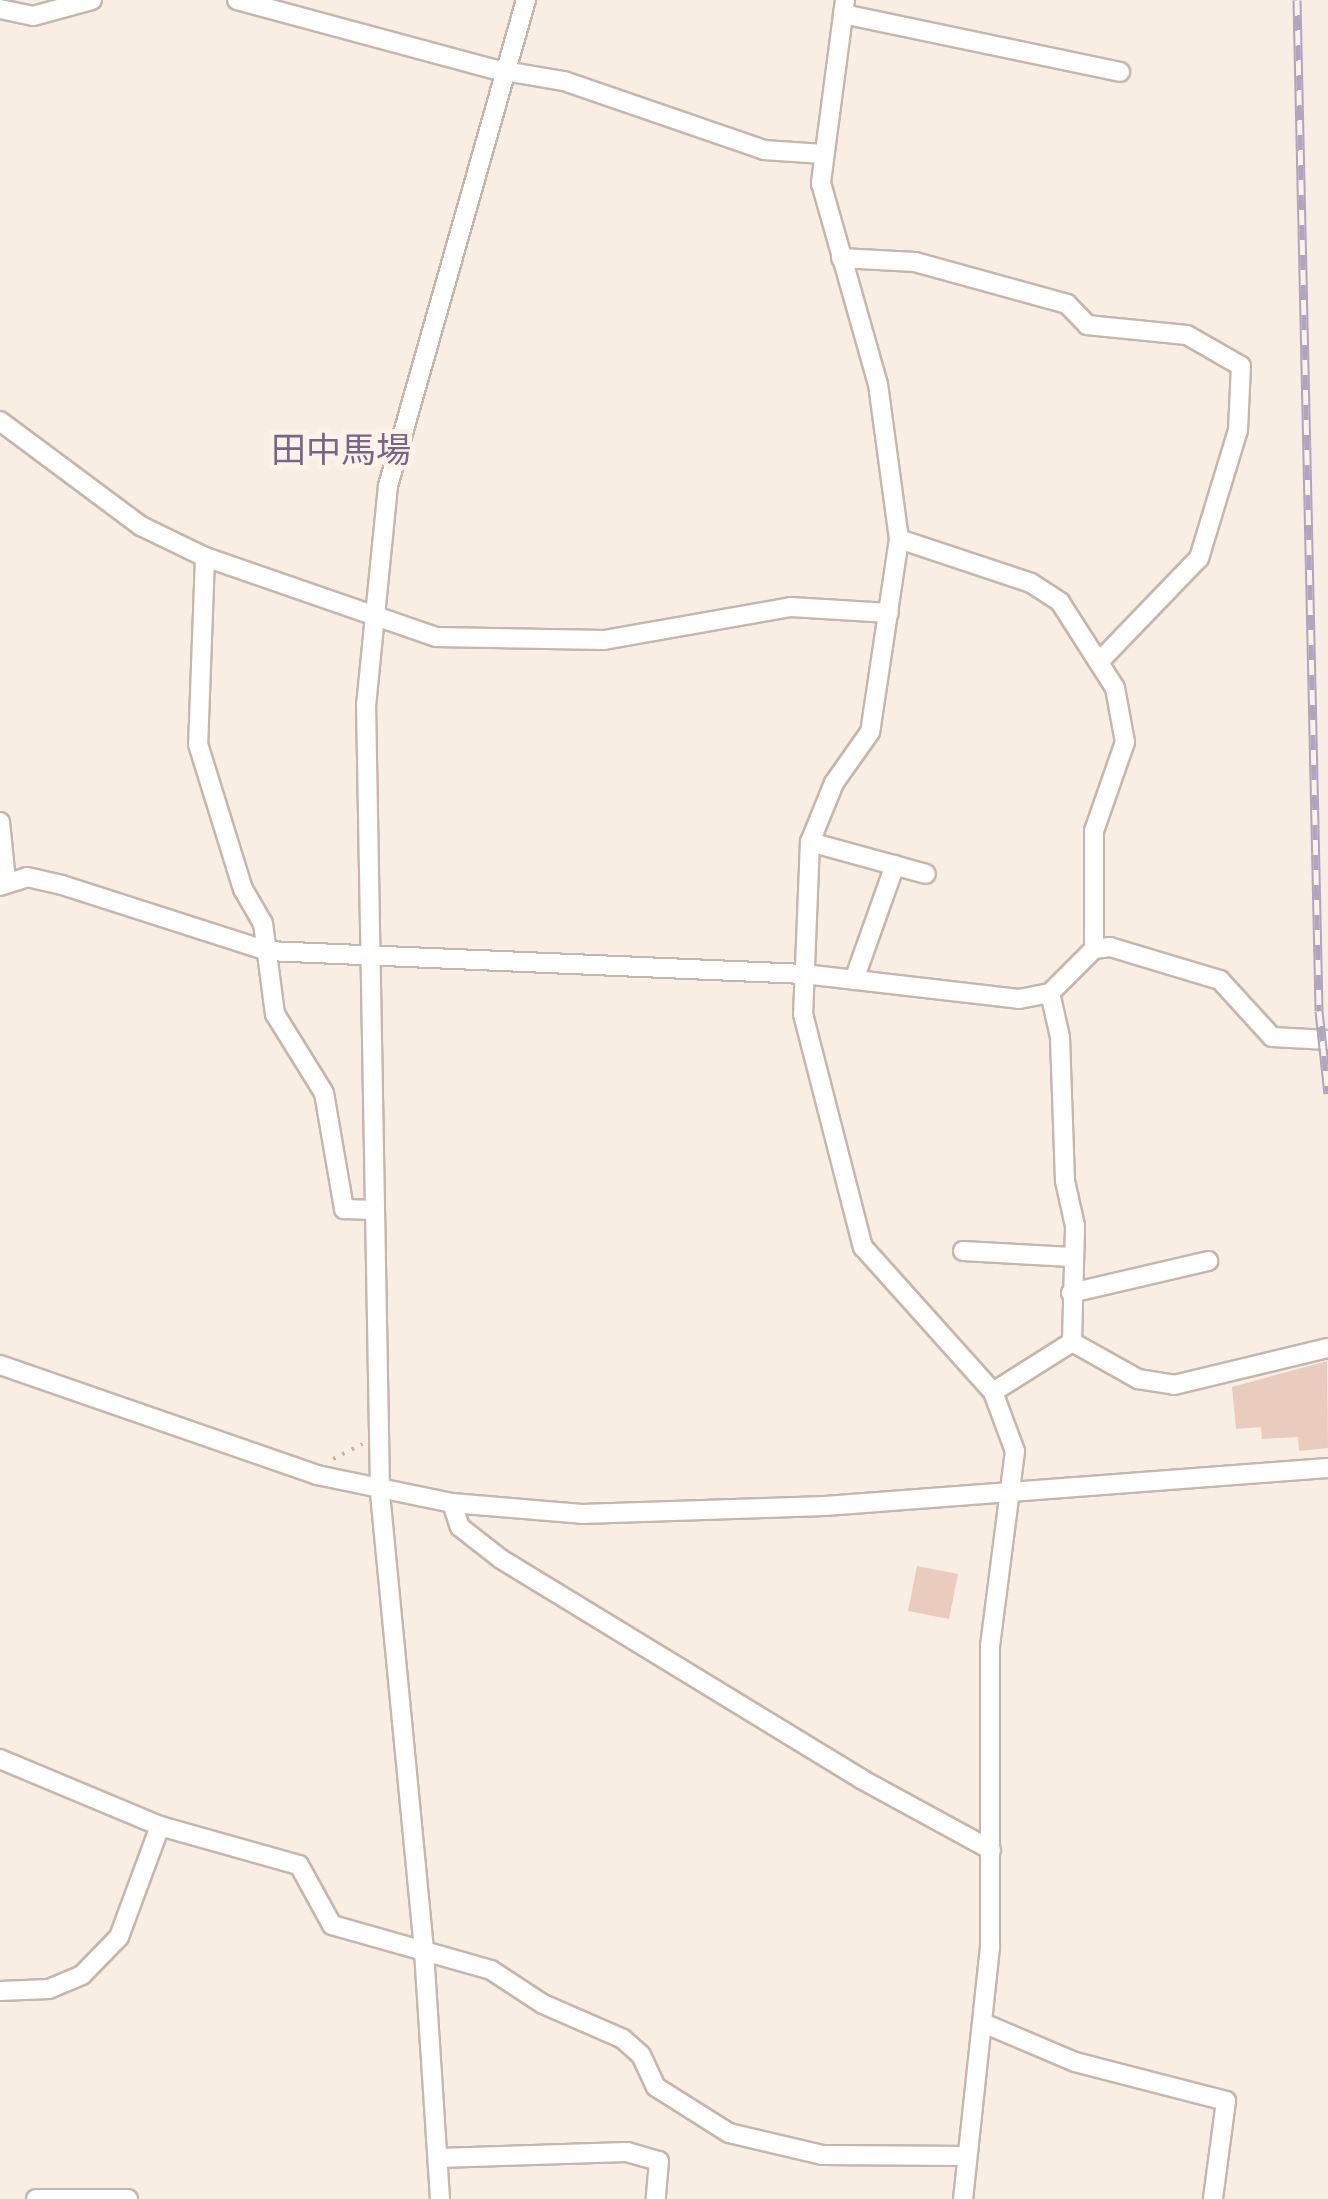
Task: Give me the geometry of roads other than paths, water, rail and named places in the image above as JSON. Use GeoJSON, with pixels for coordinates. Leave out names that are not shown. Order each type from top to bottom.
{"type":"FeatureCollection","features":[{"type":"Feature","properties":{"kind":"street"},"geometry":{"type":"LineString","coordinates":[[0,8],[92,0]]}},
{"type":"Feature","properties":{"kind":"street"},"geometry":{"type":"LineString","coordinates":[[237,0],[505,72],[564,81],[764,150],[823,154]]}},
{"type":"Feature","properties":{"kind":"street"},"geometry":{"type":"LineString","coordinates":[[440,2199],[424,1950],[380,1488],[370,958],[371,615],[388,486],[410,394],[526,0]]}},
{"type":"Feature","properties":{"kind":"street"},"geometry":{"type":"LineString","coordinates":[[963,2199],[983,2023],[992,1850],[990,1646],[1016,1452],[993,1392],[863,1247],[804,1014],[810,842],[834,783],[870,732],[899,539],[878,384],[821,183],[823,154],[844,7],[1120,72]]}},
{"type":"Feature","properties":{"kind":"street"},"geometry":{"type":"LineString","coordinates":[[841,258],[915,262],[1067,304],[1087,325],[1187,335],[1240,366],[1238,430],[1199,558],[1100,660]]}},
{"type":"Feature","properties":{"kind":"street"},"geometry":{"type":"LineString","coordinates":[[0,421],[141,526],[205,557],[436,637],[604,640],[790,607],[888,613]]}},
{"type":"Feature","properties":{"kind":"street"},"geometry":{"type":"LineString","coordinates":[[899,539],[1031,582],[1060,602],[1116,688],[1124,742],[1094,830],[1094,950]]}},
{"type":"Feature","properties":{"kind":"street"},"geometry":{"type":"LineString","coordinates":[[205,557],[198,744],[267,951],[275,1014],[324,1092],[344,1209],[375,1210]]}},
{"type":"Feature","properties":{"kind":"street"},"geometry":{"type":"LineString","coordinates":[[0,822],[3,883],[62,884],[267,951],[804,974],[1019,999],[1050,993],[1094,950],[1110,948],[1220,980],[1272,1038],[1328,1040]]}},
{"type":"Feature","properties":{"kind":"street"},"geometry":{"type":"LineString","coordinates":[[810,842],[926,874]]}},
{"type":"Feature","properties":{"kind":"street"},"geometry":{"type":"LineString","coordinates":[[854,980],[896,865]]}},
{"type":"Feature","properties":{"kind":"street"},"geometry":{"type":"LineString","coordinates":[[1050,993],[1060,1037],[1065,1180],[1075,1226],[1071,1257],[1072,1342]]}},
{"type":"Feature","properties":{"kind":"street"},"geometry":{"type":"LineString","coordinates":[[962,1252],[1071,1257]]}},
{"type":"Feature","properties":{"kind":"street"},"geometry":{"type":"LineString","coordinates":[[1072,1294],[1208,1260]]}},
{"type":"Feature","properties":{"kind":"street"},"geometry":{"type":"LineString","coordinates":[[993,1392],[1072,1342]]}},
{"type":"Feature","properties":{"kind":"street"},"geometry":{"type":"LineString","coordinates":[[1072,1342],[1138,1379],[1174,1385],[1328,1348]]}},
{"type":"Feature","properties":{"kind":"street"},"geometry":{"type":"LineString","coordinates":[[0,1365],[256,1455],[452,1503],[670,1515],[1011,1494],[1328,1468]]}},
{"type":"Feature","properties":{"kind":"street"},"geometry":{"type":"LineString","coordinates":[[452,1503],[460,1528],[501,1560],[861,1779],[992,1850]]}},
{"type":"Feature","properties":{"kind":"street"},"geometry":{"type":"LineString","coordinates":[[0,1759],[160,1826],[299,1865],[332,1924],[491,1970],[543,2004],[623,2039],[641,2054],[656,2087],[729,2133],[822,2155],[967,2156]]}},
{"type":"Feature","properties":{"kind":"street"},"geometry":{"type":"LineString","coordinates":[[0,1991],[49,1989],[82,1975],[119,1937],[160,1826]]}},
{"type":"Feature","properties":{"kind":"street"},"geometry":{"type":"LineString","coordinates":[[983,2023],[1075,2062],[1226,2101],[1214,2199]]}},
{"type":"Feature","properties":{"kind":"street"},"geometry":{"type":"LineString","coordinates":[[440,2158],[627,2152],[659,2161],[656,2199]]}},
{"type":"Feature","properties":{"kind":"street"},"geometry":{"type":"LineString","coordinates":[[36,2199],[128,2199]]}},
{"type":"Feature","properties":{"kind":"railway"},"geometry":{"type":"LineString","coordinates":[[1297,0],[1319,1011],[1328,1094]]}},
{"type":"Feature","properties":{"kind":"district","name":"田中馬場"},"geometry":{"type":"Point","coordinates":[341,450]}}]}
